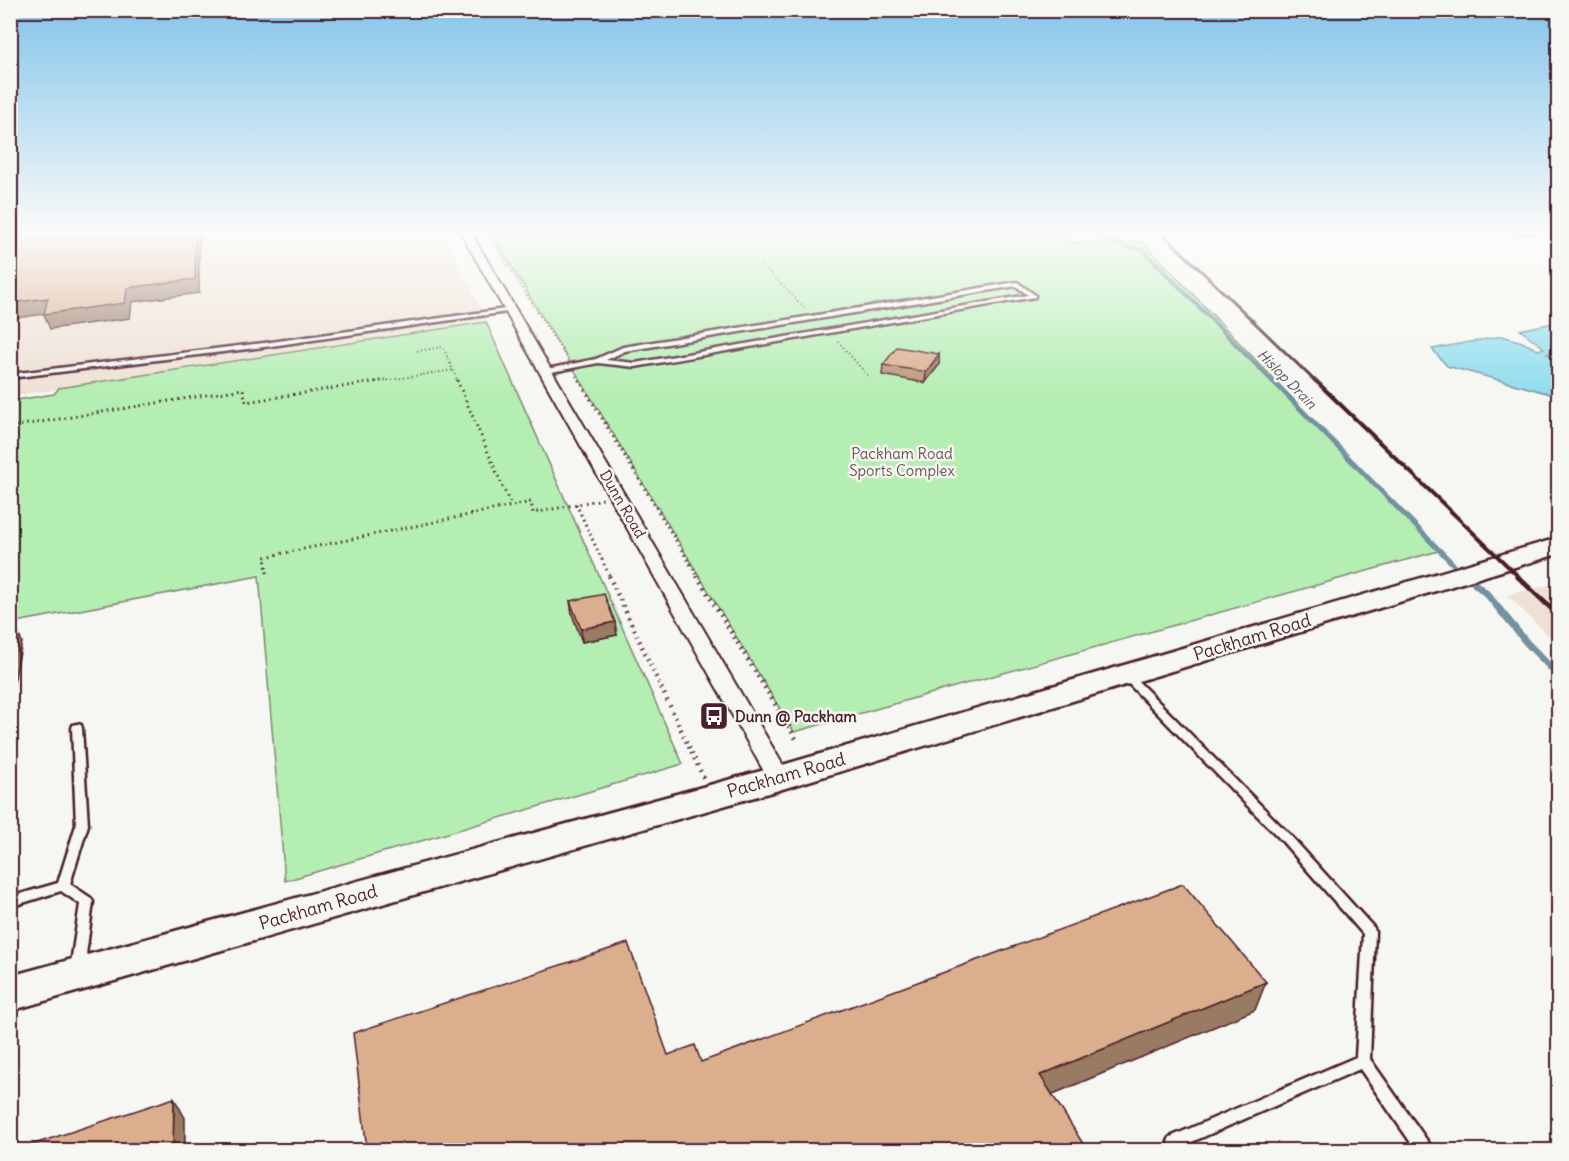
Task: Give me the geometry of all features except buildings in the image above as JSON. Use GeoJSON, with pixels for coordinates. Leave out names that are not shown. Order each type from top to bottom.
{"type":"FeatureCollection","features":[{"type":"Feature","properties":{"kind":"street","name":"Dunn Road"},"geometry":{"type":"LineString","coordinates":[[497,285],[779,778]]}},
{"type":"Feature","properties":{"kind":"street","name":"Packham Road"},"geometry":{"type":"LineString","coordinates":[[10,994],[779,778],[1558,546]]}},
{"type":"Feature","properties":{"kind":"lane"},"geometry":{"type":"LineString","coordinates":[[547,371],[598,361],[623,349],[1010,285]]}},
{"type":"Feature","properties":{"kind":"lane"},"geometry":{"type":"LineString","coordinates":[[598,361],[634,365],[1033,296],[1019,285]]}},
{"type":"Feature","properties":{"kind":"lane"},"geometry":{"type":"LineString","coordinates":[[10,376],[264,345],[512,310]]}},
{"type":"Feature","properties":{"kind":"lane"},"geometry":{"type":"LineString","coordinates":[[1125,674],[1286,838],[1369,932],[1363,1061],[1425,1150]]}},
{"type":"Feature","properties":{"kind":"lane"},"geometry":{"type":"LineString","coordinates":[[63,886],[82,825],[76,728]]}},
{"type":"Feature","properties":{"kind":"lane"},"geometry":{"type":"LineString","coordinates":[[10,902],[63,886]]}},
{"type":"Feature","properties":{"kind":"lane"},"geometry":{"type":"LineString","coordinates":[[63,886],[87,902],[76,975]]}},
{"type":"Feature","properties":{"kind":"lane"},"geometry":{"type":"LineString","coordinates":[[1182,1150],[1175,1142],[1363,1061]]}},
{"type":"Feature","properties":{"kind":"path"},"geometry":{"type":"LineString","coordinates":[[520,285],[798,742]]}},
{"type":"Feature","properties":{"kind":"path"},"geometry":{"type":"LineString","coordinates":[[417,351],[443,347],[511,506]]}},
{"type":"Feature","properties":{"kind":"path"},"geometry":{"type":"LineString","coordinates":[[10,427],[243,389],[246,402],[453,370]]}},
{"type":"Feature","properties":{"kind":"path"},"geometry":{"type":"LineString","coordinates":[[267,573],[265,556],[531,502],[533,513],[619,496]]}},
{"type":"Feature","properties":{"kind":"path"},"geometry":{"type":"LineString","coordinates":[[576,504],[712,796]]}},
{"type":"Feature","properties":{"kind":"shaded area"},"geometry":{"type":"Polygon","coordinates":[[[11,285],[469,285],[488,322],[11,396],[11,285]]]}},
{"type":"Feature","properties":{"kind":"shaded area"},"geometry":{"type":"Polygon","coordinates":[[[1558,583],[1558,645],[1507,595],[1558,583]]]}},
{"type":"Feature","properties":{"kind":"green space","name":"Packham Road Sports Complex"},"geometry":{"type":"Polygon","coordinates":[[[523,285],[1184,285],[1438,551],[794,732],[523,285]]]}},
{"type":"Feature","properties":{"kind":"green space"},"geometry":{"type":"Polygon","coordinates":[[[486,322],[683,764],[285,881],[259,576],[11,623],[11,401],[54,394],[59,388],[486,322]]]}},
{"type":"Feature","properties":{"kind":"water"},"geometry":{"type":"Polygon","coordinates":[[[1558,322],[1558,354],[1551,352],[1547,354],[1558,359],[1558,396],[1447,366],[1432,349],[1502,336],[1538,350],[1544,348],[1520,330],[1558,322]]]}},
{"type":"Feature","properties":{"kind":"waterway","name":"Hislop Drain"},"geometry":{"type":"LineString","coordinates":[[1178,285],[1273,382]]}},
{"type":"Feature","properties":{"kind":"waterway","name":"Hislop Drain"},"geometry":{"type":"LineString","coordinates":[[1272,380],[1453,564]]}},
{"type":"Feature","properties":{"kind":"waterway","name":"Hislop Drain"},"geometry":{"type":"LineString","coordinates":[[1475,584],[1487,594],[1526,642],[1558,675]]}},
{"type":"Feature","properties":{"kind":"railway"},"geometry":{"type":"LineString","coordinates":[[1216,285],[1316,382]]}},
{"type":"Feature","properties":{"kind":"railway"},"geometry":{"type":"LineString","coordinates":[[1315,380],[1519,577]]}},
{"type":"Feature","properties":{"kind":"railway"},"geometry":{"type":"LineString","coordinates":[[1517,576],[1558,615]]}},
{"type":"Feature","properties":{"kind":"place","name":"Dunn @ Packham"},"geometry":{"type":"Point","coordinates":[714,716]}}]}
